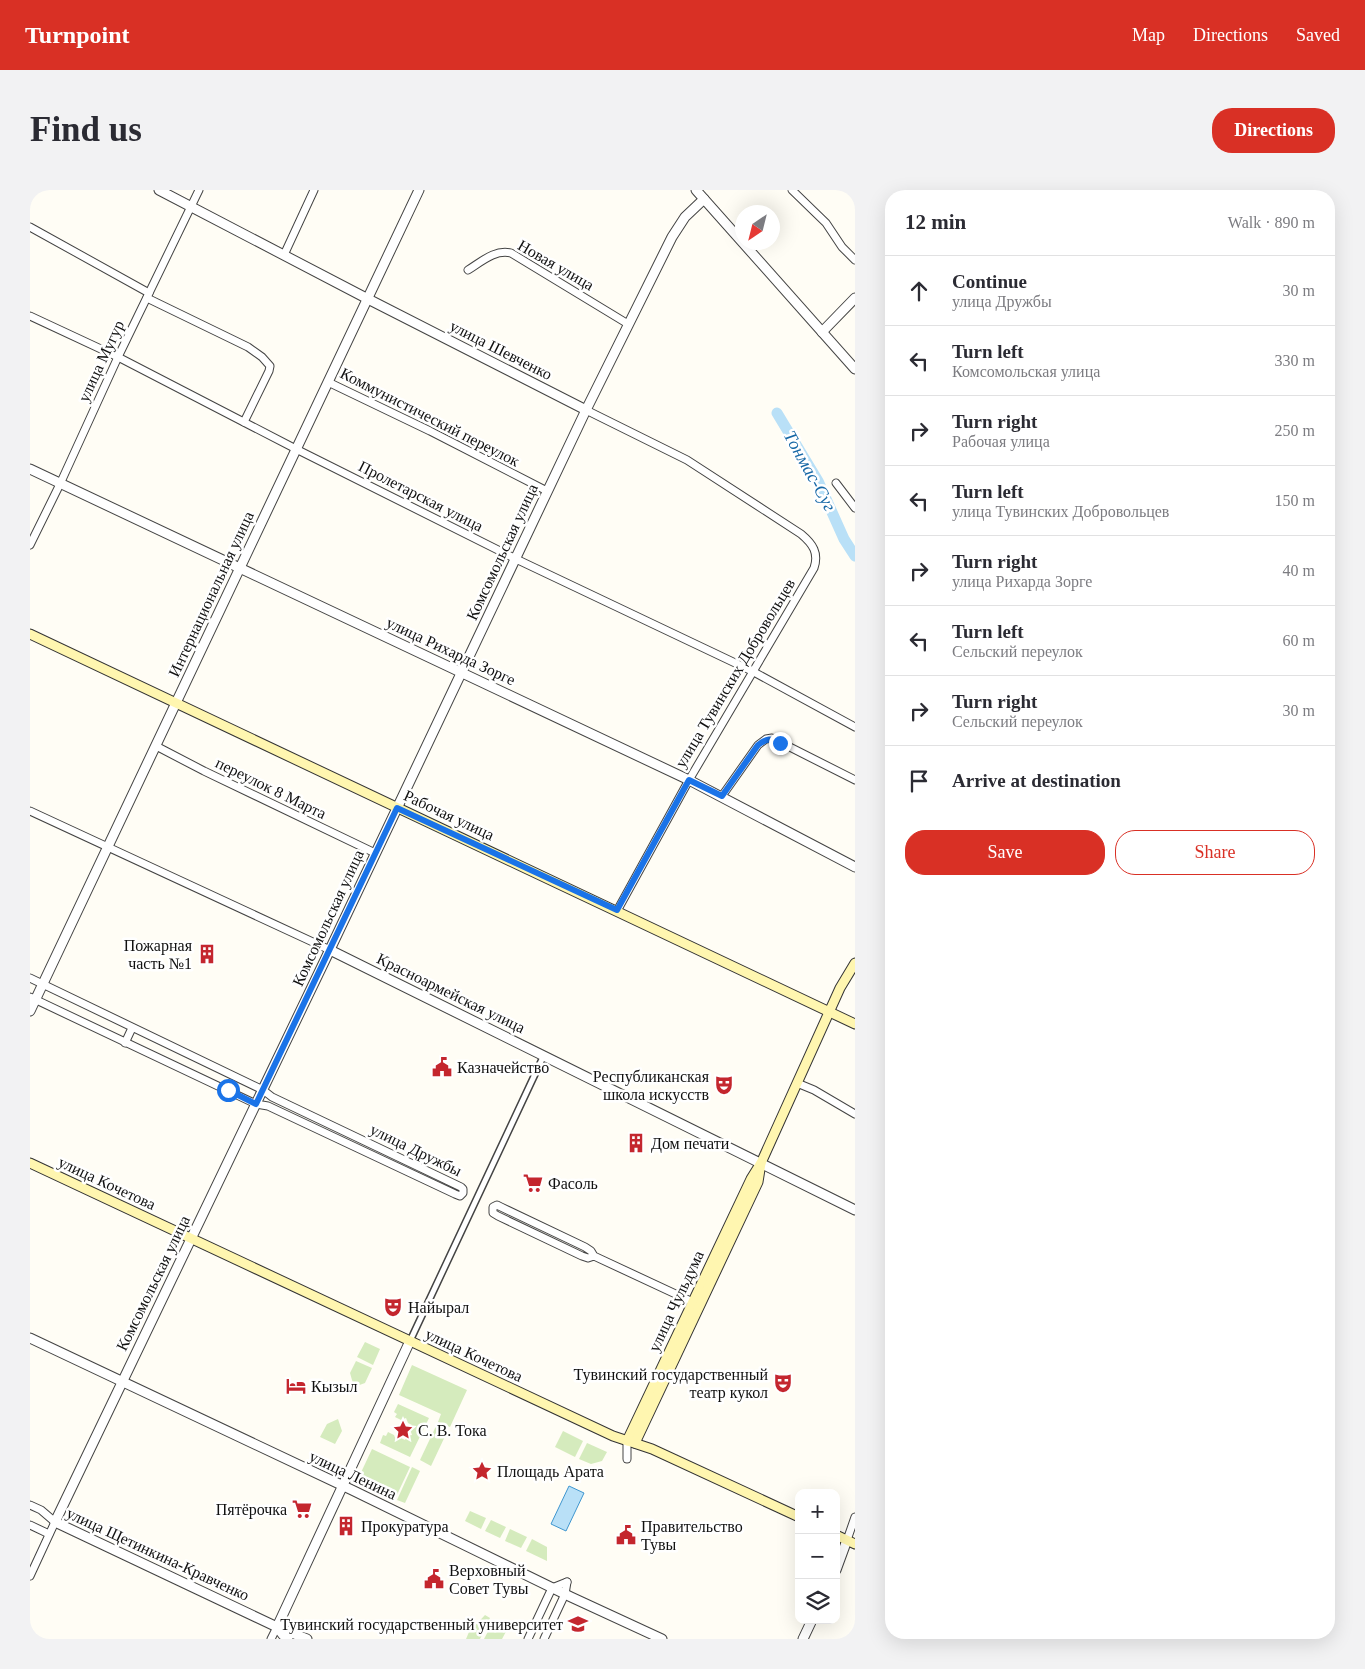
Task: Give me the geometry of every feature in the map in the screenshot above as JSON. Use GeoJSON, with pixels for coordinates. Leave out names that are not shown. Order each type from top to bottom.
{"type":"FeatureCollection","features":[{"type":"Feature","properties":{"kind":"main road","name":"Рабочая улица"},"geometry":{"type":"LineString","coordinates":[[30,634],[855,1024]]}},
{"type":"Feature","properties":{"kind":"main road","name":"улица Чульдума"},"geometry":{"type":"LineString","coordinates":[[631,1442],[696,1304],[750,1179],[761,1163],[829,1012],[855,963]]}},
{"type":"Feature","properties":{"kind":"main road","name":"улица Кочетова"},"geometry":{"type":"LineString","coordinates":[[30,1163],[613,1436],[652,1449],[795,1516]]}},
{"type":"Feature","properties":{"kind":"street","name":"улица Шевченко"},"geometry":{"type":"LineString","coordinates":[[159,190],[368,299],[687,460],[801,534],[810,542],[816,554]]}},
{"type":"Feature","properties":{"kind":"street","name":"улица Мугур"},"geometry":{"type":"LineString","coordinates":[[30,545],[33,529],[60,484],[118,357],[199,190]]}},
{"type":"Feature","properties":{"kind":"street"},"geometry":{"type":"LineString","coordinates":[[284,255],[314,190]]}},
{"type":"Feature","properties":{"kind":"street","name":"Интернациональная улица"},"geometry":{"type":"LineString","coordinates":[[30,1011],[33,998],[42,984],[108,847],[420,190]]}},
{"type":"Feature","properties":{"kind":"street"},"geometry":{"type":"LineString","coordinates":[[696,190],[855,369]]}},
{"type":"Feature","properties":{"kind":"street"},"geometry":{"type":"LineString","coordinates":[[792,190],[826,223],[842,247],[855,260]]}},
{"type":"Feature","properties":{"kind":"street","name":"Комсомольская улица"},"geometry":{"type":"LineString","coordinates":[[30,1576],[628,324],[672,237],[685,217],[704,199]]}},
{"type":"Feature","properties":{"kind":"street"},"geometry":{"type":"LineString","coordinates":[[30,226],[148,295],[262,356],[270,366],[269,371],[244,422]]}},
{"type":"Feature","properties":{"kind":"street","name":"Новая улица"},"geometry":{"type":"LineString","coordinates":[[468,270],[494,254],[511,253],[628,324]]}},
{"type":"Feature","properties":{"kind":"street"},"geometry":{"type":"LineString","coordinates":[[822,332],[855,298]]}},
{"type":"Feature","properties":{"kind":"street","name":"Пролетарская улица"},"geometry":{"type":"LineString","coordinates":[[30,316],[118,357],[516,559],[752,671],[855,727]]}},
{"type":"Feature","properties":{"kind":"street","name":"Коммунистический переулок"},"geometry":{"type":"LineString","coordinates":[[328,382],[430,431],[547,491]]}},
{"type":"Feature","properties":{"kind":"street","name":"улица Рихарда Зорге"},"geometry":{"type":"LineString","coordinates":[[30,469],[689,780],[855,867]]}},
{"type":"Feature","properties":{"kind":"street"},"geometry":{"type":"LineString","coordinates":[[836,483],[855,508]]}},
{"type":"Feature","properties":{"kind":"street","name":"улица Тувинских Добровольцев"},"geometry":{"type":"LineString","coordinates":[[617,910],[689,780],[814,568],[816,554]]}},
{"type":"Feature","properties":{"kind":"street"},"geometry":{"type":"LineString","coordinates":[[722,796],[758,745],[766,739],[772,738],[855,780]]}},
{"type":"Feature","properties":{"kind":"street","name":"переулок 8 Марта"},"geometry":{"type":"LineString","coordinates":[[156,746],[375,853]]}},
{"type":"Feature","properties":{"kind":"street","name":"Красноармейская улица"},"geometry":{"type":"LineString","coordinates":[[30,811],[330,950],[855,1210]]}},
{"type":"Feature","properties":{"kind":"street","name":"улица Дружбы"},"geometry":{"type":"LineString","coordinates":[[30,978],[461,1187],[464,1189],[463,1193],[460,1196],[457,1195],[268,1106],[256,1104],[33,998]]}},
{"type":"Feature","properties":{"kind":"street"},"geometry":{"type":"LineString","coordinates":[[125,1043],[132,1028]]}},
{"type":"Feature","properties":{"kind":"street"},"geometry":{"type":"LineString","coordinates":[[271,1639],[544,1055]]}},
{"type":"Feature","properties":{"kind":"street"},"geometry":{"type":"LineString","coordinates":[[798,1083],[855,1114]]}},
{"type":"Feature","properties":{"kind":"street"},"geometry":{"type":"LineString","coordinates":[[402,1169],[406,1161]]}},
{"type":"Feature","properties":{"kind":"street"},"geometry":{"type":"LineString","coordinates":[[594,1256],[588,1258],[582,1256],[498,1216],[493,1212],[493,1207],[501,1207],[585,1246],[594,1256],[696,1304]]}},
{"type":"Feature","properties":{"kind":"street","name":"улица Ленина"},"geometry":{"type":"LineString","coordinates":[[30,1338],[662,1639]]}},
{"type":"Feature","properties":{"kind":"street","name":"улица Щетинкина-Кравченко"},"geometry":{"type":"LineString","coordinates":[[30,1505],[41,1510],[55,1522],[276,1627],[307,1639]]}},
{"type":"Feature","properties":{"kind":"street"},"geometry":{"type":"LineString","coordinates":[[840,1563],[851,1542],[855,1517]]}},
{"type":"Feature","properties":{"kind":"street","name":"улица Щетинкина-Кравченко"},"geometry":{"type":"LineString","coordinates":[[30,1525],[49,1534]]}},
{"type":"Feature","properties":{"kind":"street"},"geometry":{"type":"LineString","coordinates":[[528,1639],[552,1588]]}},
{"type":"Feature","properties":{"kind":"street"},"geometry":{"type":"LineString","coordinates":[[544,1639],[565,1594]]}},
{"type":"Feature","properties":{"kind":"street"},"geometry":{"type":"LineString","coordinates":[[803,1639],[810,1624]]}},
{"type":"Feature","properties":{"kind":"street","name":"улица Щетинкина-Кравченко"},"geometry":{"type":"LineString","coordinates":[[276,1627],[288,1639]]}},
{"type":"Feature","properties":{"kind":"green space"},"geometry":{"type":"Polygon","coordinates":[[[365,1342],[380,1349],[373,1365],[357,1357],[365,1342]]]}},
{"type":"Feature","properties":{"kind":"green space"},"geometry":{"type":"Polygon","coordinates":[[[356,1361],[372,1368],[365,1383],[354,1387],[350,1373],[356,1361]]]}},
{"type":"Feature","properties":{"kind":"green space"},"geometry":{"type":"Polygon","coordinates":[[[412,1365],[467,1390],[450,1427],[438,1422],[441,1414],[399,1395],[412,1365]]]}},
{"type":"Feature","properties":{"kind":"green space"},"geometry":{"type":"Polygon","coordinates":[[[398,1404],[429,1418],[410,1457],[380,1443],[383,1435],[386,1436],[388,1432],[394,1435],[396,1440],[401,1438],[405,1440],[407,1436],[412,1435],[410,1429],[412,1425],[408,1423],[406,1418],[401,1420],[395,1417],[397,1414],[394,1412],[398,1404]]]}},
{"type":"Feature","properties":{"kind":"green space"},"geometry":{"type":"Polygon","coordinates":[[[338,1419],[342,1431],[335,1444],[320,1437],[327,1424],[338,1419]]]}},
{"type":"Feature","properties":{"kind":"green space"},"geometry":{"type":"Polygon","coordinates":[[[437,1424],[448,1430],[431,1466],[420,1460],[437,1424]]]}},
{"type":"Feature","properties":{"kind":"green space"},"geometry":{"type":"Polygon","coordinates":[[[563,1431],[583,1441],[575,1457],[555,1447],[563,1431]]]}},
{"type":"Feature","properties":{"kind":"green space"},"geometry":{"type":"Polygon","coordinates":[[[587,1443],[607,1452],[602,1461],[591,1464],[579,1459],[587,1443]]]}},
{"type":"Feature","properties":{"kind":"green space"},"geometry":{"type":"Polygon","coordinates":[[[372,1449],[410,1467],[395,1499],[357,1481],[372,1449]]]}},
{"type":"Feature","properties":{"kind":"green space"},"geometry":{"type":"Polygon","coordinates":[[[412,1467],[420,1471],[405,1503],[397,1500],[412,1467]]]}},
{"type":"Feature","properties":{"kind":"green space"},"geometry":{"type":"Polygon","coordinates":[[[470,1511],[486,1518],[481,1529],[465,1521],[470,1511]]]}},
{"type":"Feature","properties":{"kind":"green space"},"geometry":{"type":"Polygon","coordinates":[[[491,1520],[506,1527],[500,1538],[485,1531],[491,1520]]]}},
{"type":"Feature","properties":{"kind":"green space"},"geometry":{"type":"Polygon","coordinates":[[[510,1529],[527,1537],[521,1548],[505,1541],[510,1529]]]}},
{"type":"Feature","properties":{"kind":"green space"},"geometry":{"type":"Polygon","coordinates":[[[532,1539],[547,1547],[547,1561],[526,1551],[532,1539]]]}},
{"type":"Feature","properties":{"kind":"green space"},"geometry":{"type":"Polygon","coordinates":[[[485,1615],[490,1618],[480,1639],[466,1639],[469,1632],[485,1615]]]}},
{"type":"Feature","properties":{"kind":"green space"},"geometry":{"type":"Polygon","coordinates":[[[494,1620],[509,1626],[502,1639],[484,1639],[494,1620]]]}},
{"type":"Feature","properties":{"kind":"water"},"geometry":{"type":"Polygon","coordinates":[[[569,1486],[584,1493],[566,1531],[551,1524],[569,1486]]]}},
{"type":"Feature","properties":{"kind":"waterway","name":"Тонмас-Суг"},"geometry":{"type":"LineString","coordinates":[[777,413],[818,481],[844,539],[855,556]]}},
{"type":"Feature","properties":{"kind":"place","name":"Пожарная часть №1"},"geometry":{"type":"Point","coordinates":[207,954]}},
{"type":"Feature","properties":{"kind":"place","name":"Казначейство"},"geometry":{"type":"Point","coordinates":[442,1067]}},
{"type":"Feature","properties":{"kind":"place","name":"Республиканская школа искусств"},"geometry":{"type":"Point","coordinates":[724,1085]}},
{"type":"Feature","properties":{"kind":"place","name":"Дом печати"},"geometry":{"type":"Point","coordinates":[636,1143]}},
{"type":"Feature","properties":{"kind":"place","name":"Фасоль"},"geometry":{"type":"Point","coordinates":[533,1183]}},
{"type":"Feature","properties":{"kind":"place","name":"Найырал"},"geometry":{"type":"Point","coordinates":[393,1307]}},
{"type":"Feature","properties":{"kind":"place","name":"Тувинский государственный театр кукол"},"geometry":{"type":"Point","coordinates":[783,1383]}},
{"type":"Feature","properties":{"kind":"place","name":"Кызыл"},"geometry":{"type":"Point","coordinates":[296,1386]}},
{"type":"Feature","properties":{"kind":"place","name":"С. В. Тока"},"geometry":{"type":"Point","coordinates":[403,1430]}},
{"type":"Feature","properties":{"kind":"place","name":"Площадь Арата"},"geometry":{"type":"Point","coordinates":[482,1471]}},
{"type":"Feature","properties":{"kind":"place","name":"Пятёрочка"},"geometry":{"type":"Point","coordinates":[302,1509]}},
{"type":"Feature","properties":{"kind":"place","name":"Прокуратура"},"geometry":{"type":"Point","coordinates":[346,1526]}},
{"type":"Feature","properties":{"kind":"place","name":"Правительство Тувы"},"geometry":{"type":"Point","coordinates":[626,1535]}},
{"type":"Feature","properties":{"kind":"place","name":"Верховный Совет Тувы"},"geometry":{"type":"Point","coordinates":[434,1579]}},
{"type":"Feature","properties":{"kind":"place","name":"Тувинский государственный университет"},"geometry":{"type":"Point","coordinates":[578,1624]}},
{"type":"Feature","properties":{"kind":"route"},"geometry":{"type":"LineString","coordinates":[[228,1090],[256,1104],[397,808],[617,910],[689,780],[722,796],[758,745],[766,739],[772,738],[780,743]]}}]}
